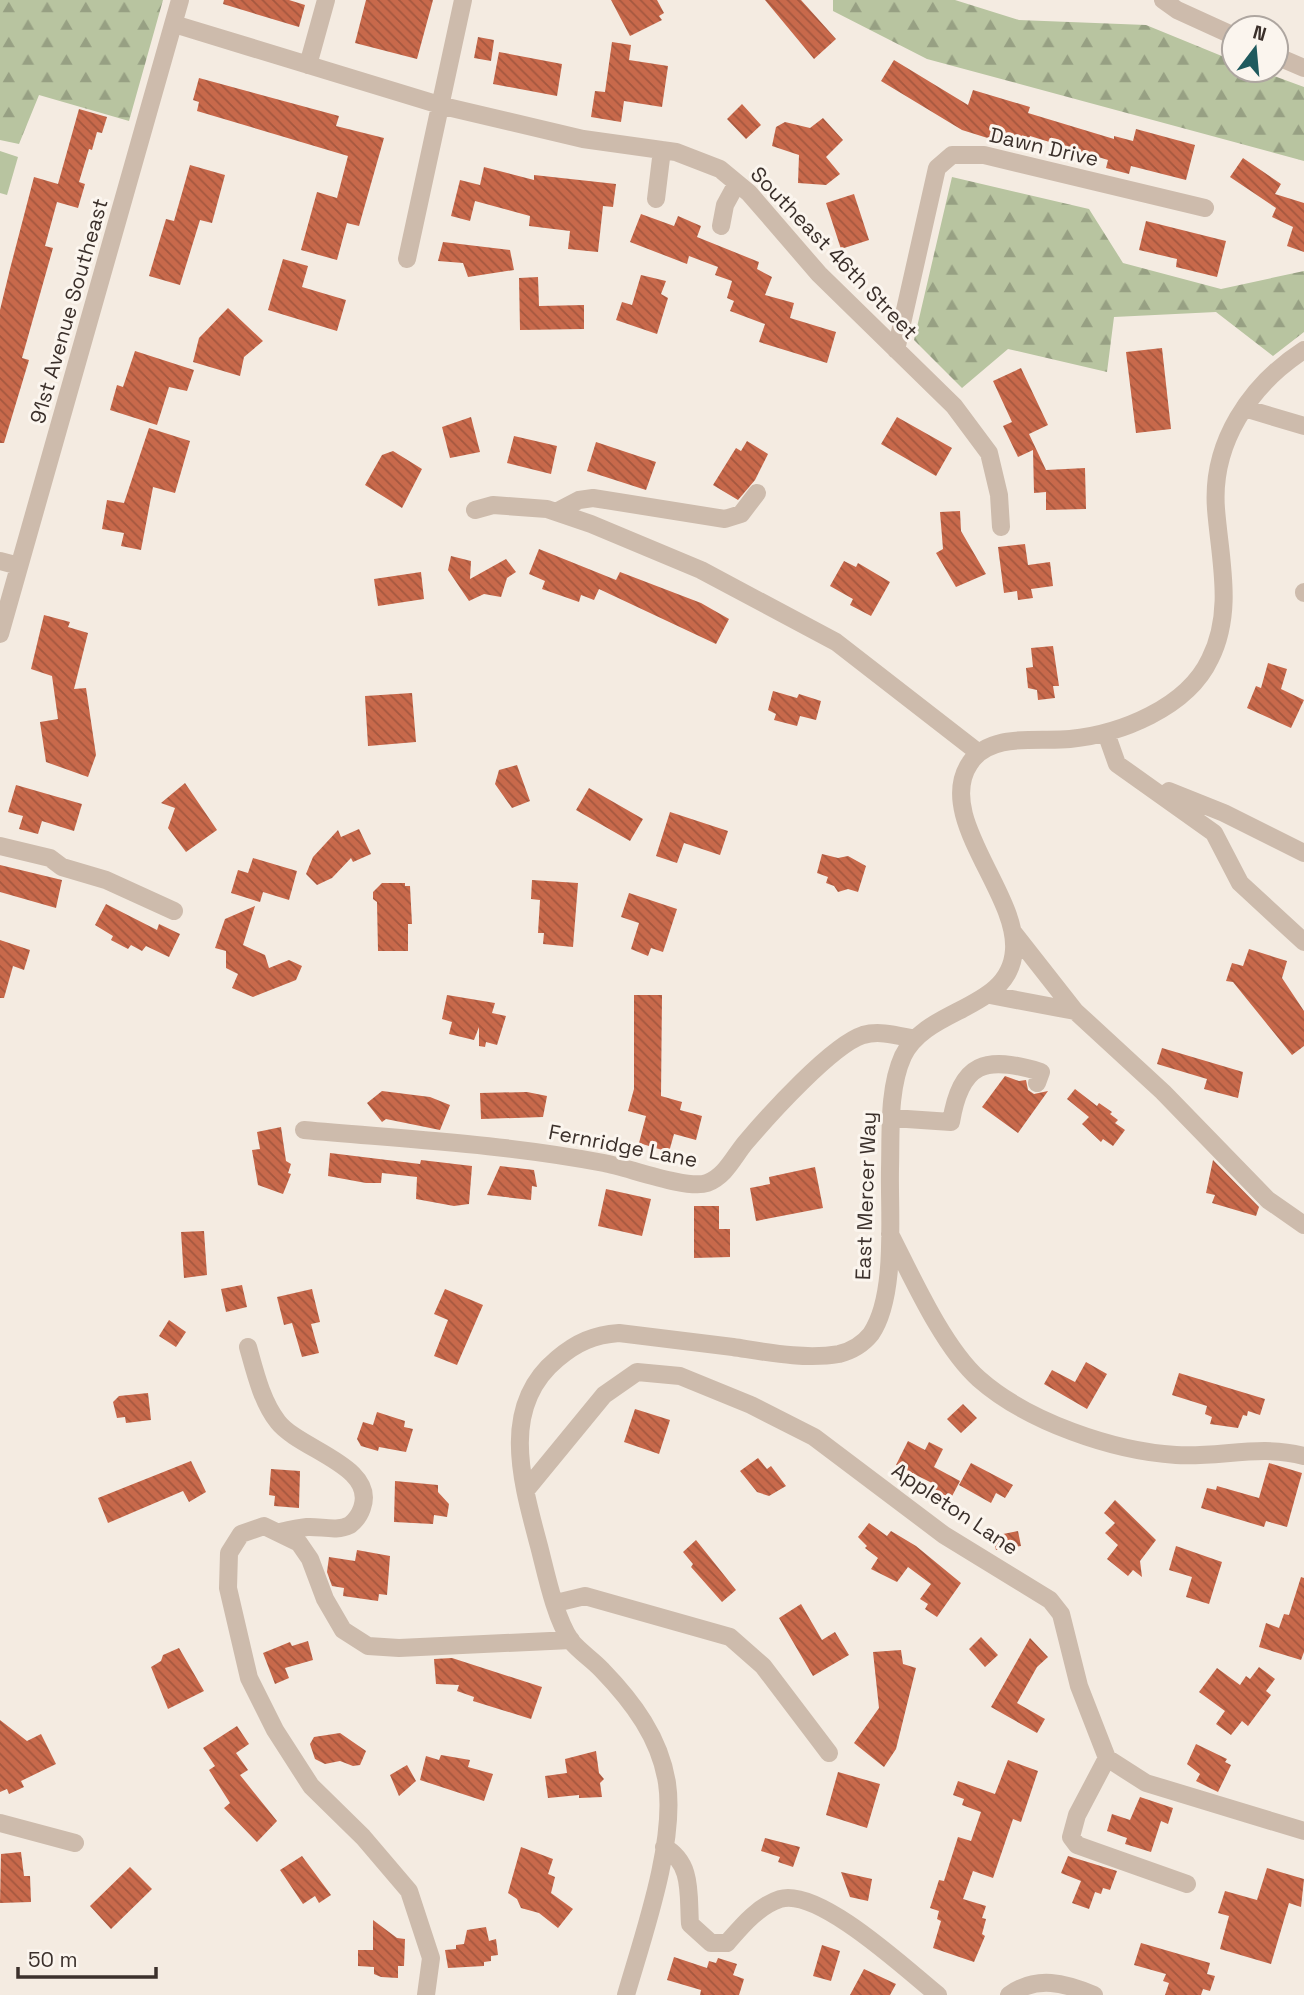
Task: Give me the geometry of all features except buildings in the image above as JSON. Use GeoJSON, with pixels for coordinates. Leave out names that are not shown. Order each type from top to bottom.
{"type":"FeatureCollection","features":[{"type":"Feature","properties":{"kind":"street","name":"91st Avenue Southeast"},"geometry":{"type":"LineString","coordinates":[[0,634],[180,0]]}},
{"type":"Feature","properties":{"kind":"street"},"geometry":{"type":"LineString","coordinates":[[308,65],[326,0]]}},
{"type":"Feature","properties":{"kind":"street"},"geometry":{"type":"LineString","coordinates":[[407,259],[443,106],[441,92],[463,0]]}},
{"type":"Feature","properties":{"kind":"street"},"geometry":{"type":"LineString","coordinates":[[1163,0],[1220,29]]}},
{"type":"Feature","properties":{"kind":"street","name":"Southeast 46th Street"},"geometry":{"type":"LineString","coordinates":[[174,24],[443,106],[531,129],[695,157],[720,169],[737,183],[818,274],[954,406],[989,453],[999,495],[1001,527]]}},
{"type":"Feature","properties":{"kind":"street"},"geometry":{"type":"LineString","coordinates":[[656,199],[662,150]]}},
{"type":"Feature","properties":{"kind":"street","name":"Dawn Drive"},"geometry":{"type":"LineString","coordinates":[[896,350],[937,168],[952,155],[984,155],[1205,208]]}},
{"type":"Feature","properties":{"kind":"street"},"geometry":{"type":"LineString","coordinates":[[721,226],[725,205],[737,183]]}},
{"type":"Feature","properties":{"kind":"street"},"geometry":{"type":"LineString","coordinates":[[475,510],[493,505],[514,505],[556,512],[701,570],[836,642],[979,753],[1012,740],[1068,739],[1106,733],[1169,705],[1199,677],[1210,662],[1224,620],[1224,587],[1215,492],[1226,440],[1244,408],[1276,372],[1304,350]]}},
{"type":"Feature","properties":{"kind":"street"},"geometry":{"type":"LineString","coordinates":[[1244,408],[1304,426]]}},
{"type":"Feature","properties":{"kind":"street"},"geometry":{"type":"LineString","coordinates":[[556,512],[579,500],[593,498],[725,519],[741,514],[757,493]]}},
{"type":"Feature","properties":{"kind":"street"},"geometry":{"type":"LineString","coordinates":[[0,561],[19,566]]}},
{"type":"Feature","properties":{"kind":"street"},"geometry":{"type":"LineString","coordinates":[[1106,733],[1117,764],[1146,782],[1214,833],[1240,883],[1304,942]]}},
{"type":"Feature","properties":{"kind":"street","name":"East Mercer Way"},"geometry":{"type":"LineString","coordinates":[[626,1995],[663,1847],[668,1814],[667,1784],[659,1748],[622,1692],[571,1640],[556,1603],[519,1463],[520,1416],[530,1390],[545,1368],[572,1346],[596,1335],[619,1333],[781,1354],[845,1353],[859,1346],[870,1334],[885,1296],[894,1088],[904,1055],[915,1039],[931,1024],[990,995],[1009,972],[1014,948],[1007,910],[964,815],[963,782],[968,765],[979,753]]}},
{"type":"Feature","properties":{"kind":"street"},"geometry":{"type":"LineString","coordinates":[[1146,782],[1224,813],[1304,853]]}},
{"type":"Feature","properties":{"kind":"street"},"geometry":{"type":"LineString","coordinates":[[0,846],[50,858],[62,867],[106,880],[174,911]]}},
{"type":"Feature","properties":{"kind":"street"},"geometry":{"type":"LineString","coordinates":[[1011,929],[1075,1011],[1163,1092],[1268,1200],[1304,1226]]}},
{"type":"Feature","properties":{"kind":"street"},"geometry":{"type":"LineString","coordinates":[[990,995],[1075,1011]]}},
{"type":"Feature","properties":{"kind":"street","name":"Fernridge Lane"},"geometry":{"type":"LineString","coordinates":[[304,1130],[529,1151],[634,1168],[693,1185],[706,1184],[730,1166],[745,1143],[812,1073],[851,1041],[863,1035],[879,1033],[915,1039]]}},
{"type":"Feature","properties":{"kind":"street"},"geometry":{"type":"LineString","coordinates":[[892,1118],[951,1122],[963,1082],[975,1068],[1018,1065],[1041,1072],[1037,1083]]}},
{"type":"Feature","properties":{"kind":"street"},"geometry":{"type":"LineString","coordinates":[[889,1231],[923,1299],[950,1342],[979,1379],[1019,1405],[1069,1430],[1122,1448],[1178,1455],[1245,1450],[1304,1456]]}},
{"type":"Feature","properties":{"kind":"street"},"geometry":{"type":"LineString","coordinates":[[248,1347],[260,1388],[277,1422],[297,1441],[352,1471],[362,1482],[366,1498],[360,1513],[350,1524],[332,1529],[308,1527],[280,1532]]}},
{"type":"Feature","properties":{"kind":"street","name":"Appleton Lane"},"geometry":{"type":"LineString","coordinates":[[526,1490],[604,1395],[637,1372],[680,1376],[751,1405],[814,1437],[944,1535],[1056,1605],[1061,1614],[1079,1686],[1107,1758]]}},
{"type":"Feature","properties":{"kind":"street"},"geometry":{"type":"LineString","coordinates":[[426,1995],[431,1958],[410,1891],[363,1837],[311,1786],[275,1730],[249,1678],[228,1588],[229,1553],[241,1534],[264,1526],[299,1543],[310,1559],[325,1599],[343,1630],[368,1646],[399,1648],[571,1640]]}},
{"type":"Feature","properties":{"kind":"street"},"geometry":{"type":"LineString","coordinates":[[556,1603],[585,1596],[730,1637],[763,1666],[829,1754]]}},
{"type":"Feature","properties":{"kind":"street"},"geometry":{"type":"LineString","coordinates":[[1187,1884],[1077,1845],[1071,1838],[1077,1815],[1107,1758],[1146,1783],[1304,1832]]}},
{"type":"Feature","properties":{"kind":"street"},"geometry":{"type":"LineString","coordinates":[[0,1823],[75,1843]]}},
{"type":"Feature","properties":{"kind":"street"},"geometry":{"type":"LineString","coordinates":[[663,1847],[677,1854],[686,1871],[690,1924],[711,1943],[727,1943],[748,1919],[781,1898],[805,1901],[847,1921],[938,1995]]}},
{"type":"Feature","properties":{"kind":"street"},"geometry":{"type":"LineString","coordinates":[[1009,1995],[1023,1986],[1045,1982],[1068,1984],[1094,1995]]}},
{"type":"Feature","properties":{"kind":"green space"},"geometry":{"type":"Polygon","coordinates":[[[0,0],[163,0],[129,121],[39,95],[19,144],[0,140],[0,0]]]}},
{"type":"Feature","properties":{"kind":"green space"},"geometry":{"type":"Polygon","coordinates":[[[833,0],[955,0],[1019,20],[1146,25],[1220,55],[1220,84],[1290,84],[1290,82],[1304,87],[1304,161],[927,59],[833,11],[833,0]]]}},
{"type":"Feature","properties":{"kind":"green space"},"geometry":{"type":"Polygon","coordinates":[[[0,151],[18,157],[7,195],[0,193],[0,151]]]}},
{"type":"Feature","properties":{"kind":"green space"},"geometry":{"type":"Polygon","coordinates":[[[952,177],[1089,209],[1123,263],[1221,289],[1304,271],[1304,332],[1273,356],[1216,312],[1114,317],[1107,372],[1008,349],[962,388],[914,340],[952,177]]]}}]}
